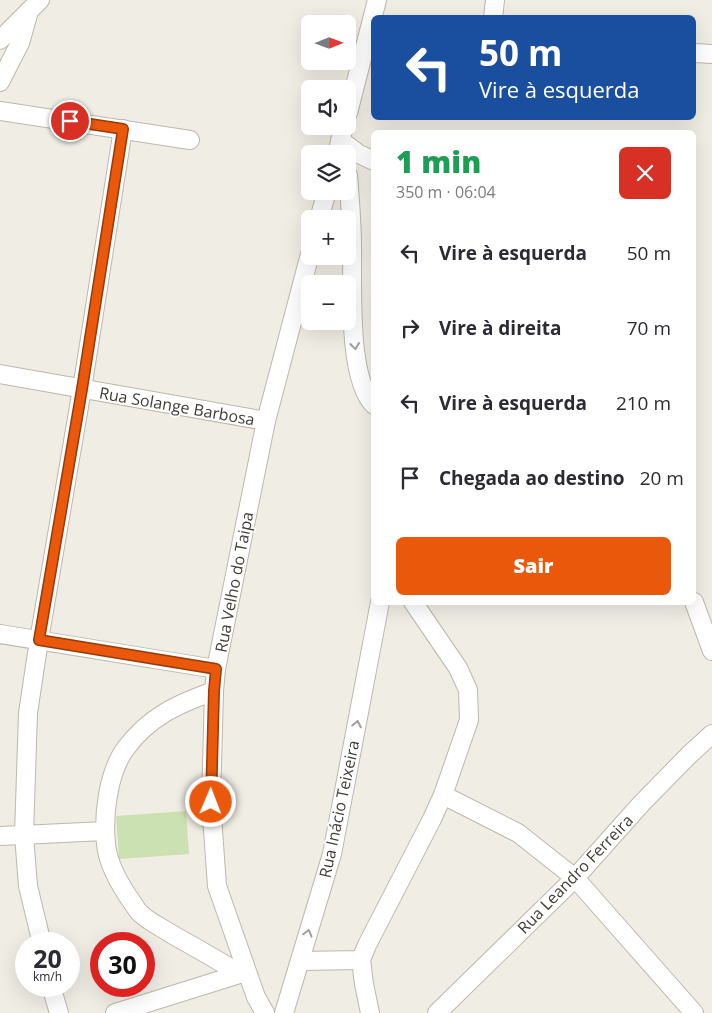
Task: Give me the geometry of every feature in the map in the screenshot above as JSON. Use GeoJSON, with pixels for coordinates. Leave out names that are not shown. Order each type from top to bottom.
{"type":"FeatureCollection","features":[{"type":"Feature","properties":{"kind":"street"},"geometry":{"type":"LineString","coordinates":[[373,15],[377,0]]}},
{"type":"Feature","properties":{"kind":"street"},"geometry":{"type":"LineString","coordinates":[[0,40],[34,6]]}},
{"type":"Feature","properties":{"kind":"street"},"geometry":{"type":"LineString","coordinates":[[0,82],[20,43],[34,6]]}},
{"type":"Feature","properties":{"kind":"street"},"geometry":{"type":"LineString","coordinates":[[356,82],[371,23]]}},
{"type":"Feature","properties":{"kind":"street"},"geometry":{"type":"LineString","coordinates":[[696,53],[712,54]]}},
{"type":"Feature","properties":{"kind":"street"},"geometry":{"type":"LineString","coordinates":[[0,110],[190,140]]}},
{"type":"Feature","properties":{"kind":"street"},"geometry":{"type":"LineString","coordinates":[[39,932],[28,886],[24,835],[28,713],[123,129]]}},
{"type":"Feature","properties":{"kind":"street"},"geometry":{"type":"LineString","coordinates":[[341,143],[371,160]]}},
{"type":"Feature","properties":{"kind":"street"},"geometry":{"type":"LineString","coordinates":[[349,200],[352,248],[352,322],[358,372],[368,400],[371,403]]}},
{"type":"Feature","properties":{"kind":"street","name":"Rua Velho do Taipa"},"geometry":{"type":"LineString","coordinates":[[265,1013],[243,972],[217,886],[211,802],[214,691],[216,669],[266,421],[307,265]]}},
{"type":"Feature","properties":{"kind":"street","name":"Rua Solange Barbosa"},"geometry":{"type":"LineString","coordinates":[[0,374],[266,421]]}},
{"type":"Feature","properties":{"kind":"street","name":"Rua Inácio Teixeira"},"geometry":{"type":"LineString","coordinates":[[284,1013],[332,854],[379,605]]}},
{"type":"Feature","properties":{"kind":"street"},"geometry":{"type":"LineString","coordinates":[[370,1013],[361,960],[443,795],[469,720],[468,690],[458,668],[415,605]]}},
{"type":"Feature","properties":{"kind":"street"},"geometry":{"type":"LineString","coordinates":[[695,605],[712,651]]}},
{"type":"Feature","properties":{"kind":"street"},"geometry":{"type":"LineString","coordinates":[[0,634],[216,669]]}},
{"type":"Feature","properties":{"kind":"street"},"geometry":{"type":"LineString","coordinates":[[214,691],[184,702],[158,717],[144,728],[125,749],[116,766],[110,784],[105,816],[106,845],[113,872],[124,892],[141,914],[164,930],[243,972]]}},
{"type":"Feature","properties":{"kind":"street","name":"Rua Leandro Ferreira"},"geometry":{"type":"LineString","coordinates":[[437,1013],[575,878],[641,804],[712,734]]}},
{"type":"Feature","properties":{"kind":"street"},"geometry":{"type":"LineString","coordinates":[[443,795],[518,833],[575,878],[694,1013]]}},
{"type":"Feature","properties":{"kind":"street"},"geometry":{"type":"LineString","coordinates":[[0,836],[105,830]]}},
{"type":"Feature","properties":{"kind":"street"},"geometry":{"type":"LineString","coordinates":[[300,961],[361,960]]}},
{"type":"Feature","properties":{"kind":"street"},"geometry":{"type":"LineString","coordinates":[[115,1013],[243,972]]}},
{"type":"Feature","properties":{"kind":"street"},"geometry":{"type":"LineString","coordinates":[[54,997],[59,1013]]}},
{"type":"Feature","properties":{"kind":"green space"},"geometry":{"type":"Polygon","coordinates":[[[186,811],[189,854],[119,859],[116,816],[186,811]]]}},
{"type":"Feature","properties":{"kind":"route"},"geometry":{"type":"LineString","coordinates":[[70,121],[123,129],[82,389],[39,640],[216,669],[211,802]]}}]}
